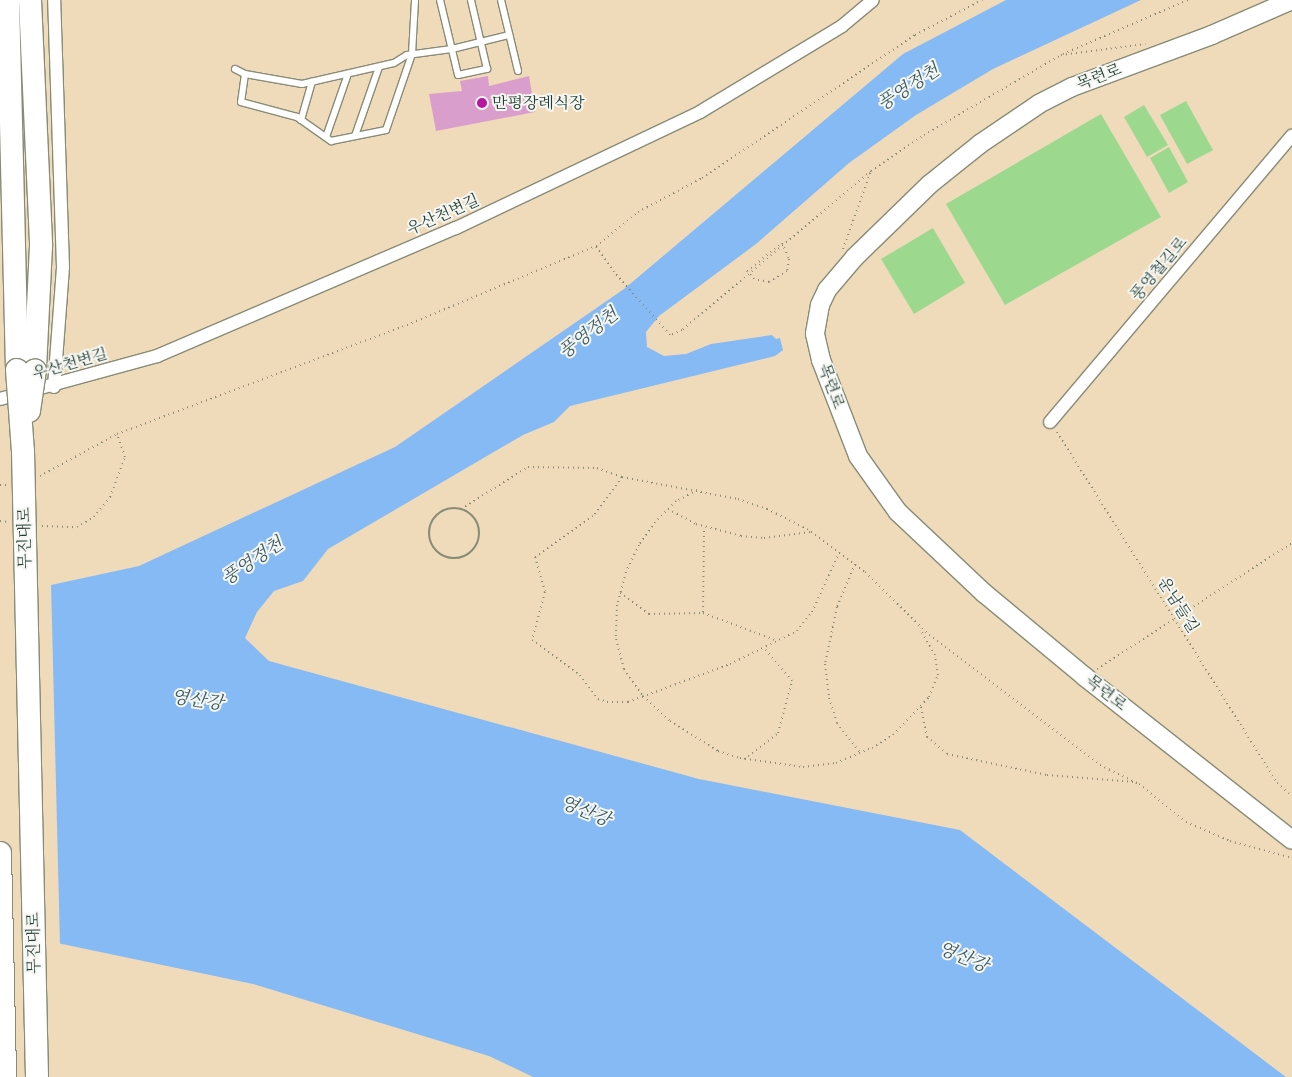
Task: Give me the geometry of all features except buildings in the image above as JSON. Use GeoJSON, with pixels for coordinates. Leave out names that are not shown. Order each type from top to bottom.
{"type":"FeatureCollection","features":[{"type":"Feature","properties":{"kind":"highway"},"geometry":{"type":"LineString","coordinates":[[8,0],[26,370]]}},
{"type":"Feature","properties":{"kind":"highway"},"geometry":{"type":"LineString","coordinates":[[26,370],[41,246],[30,0]]}},
{"type":"Feature","properties":{"kind":"highway","name":"무진대로"},"geometry":{"type":"LineString","coordinates":[[26,370],[23,451],[37,1077]]}},
{"type":"Feature","properties":{"kind":"highway","name":"무진대로"},"geometry":{"type":"LineString","coordinates":[[0,853],[5,1077]]}},
{"type":"Feature","properties":{"kind":"street"},"geometry":{"type":"LineString","coordinates":[[54,0],[63,267],[54,387]]}},
{"type":"Feature","properties":{"kind":"street","name":"목련로"},"geometry":{"type":"LineString","coordinates":[[1292,0],[1212,35],[1072,87],[1039,104],[980,144],[930,184],[855,257],[827,290],[820,305],[815,334],[821,360],[846,428],[873,481],[898,512],[984,593],[1084,677],[1292,840]]}},
{"type":"Feature","properties":{"kind":"street","name":"우산천변길"},"geometry":{"type":"LineString","coordinates":[[0,399],[54,387],[184,346],[456,228],[700,112],[842,26],[871,1]]}},
{"type":"Feature","properties":{"kind":"street","name":"풍영철길로"},"geometry":{"type":"LineString","coordinates":[[1050,422],[1292,136]]}},
{"type":"Feature","properties":{"kind":"lane"},"geometry":{"type":"LineString","coordinates":[[245,74],[241,102],[302,120],[331,141],[386,130],[412,54],[415,0]]}},
{"type":"Feature","properties":{"kind":"lane"},"geometry":{"type":"LineString","coordinates":[[440,0],[458,75],[486,68],[471,0]]}},
{"type":"Feature","properties":{"kind":"lane"},"geometry":{"type":"LineString","coordinates":[[501,0],[518,71]]}},
{"type":"Feature","properties":{"kind":"lane"},"geometry":{"type":"LineString","coordinates":[[235,69],[245,74],[302,84],[379,66],[412,54],[452,49],[509,35]]}},
{"type":"Feature","properties":{"kind":"lane"},"geometry":{"type":"LineString","coordinates":[[355,136],[379,66]]}},
{"type":"Feature","properties":{"kind":"lane"},"geometry":{"type":"LineString","coordinates":[[326,137],[348,74]]}},
{"type":"Feature","properties":{"kind":"lane"},"geometry":{"type":"LineString","coordinates":[[302,120],[312,82]]}},
{"type":"Feature","properties":{"kind":"path"},"geometry":{"type":"LineString","coordinates":[[32,480],[117,434],[408,325],[596,246],[638,212],[702,178],[915,35],[982,0]]}},
{"type":"Feature","properties":{"kind":"path"},"geometry":{"type":"LineString","coordinates":[[596,246],[614,272],[666,332],[670,334],[682,330],[872,171],[924,135],[1061,55],[1188,0]]}},
{"type":"Feature","properties":{"kind":"path"},"geometry":{"type":"LineString","coordinates":[[1061,55],[1146,44]]}},
{"type":"Feature","properties":{"kind":"path"},"geometry":{"type":"LineString","coordinates":[[841,254],[872,171]]}},
{"type":"Feature","properties":{"kind":"path"},"geometry":{"type":"LineString","coordinates":[[749,274],[764,282],[784,274],[789,259],[784,245]]}},
{"type":"Feature","properties":{"kind":"path","name":"운남들길"},"geometry":{"type":"LineString","coordinates":[[1050,422],[1277,783],[1292,796]]}},
{"type":"Feature","properties":{"kind":"path"},"geometry":{"type":"LineString","coordinates":[[38,526],[66,529],[94,517],[110,497],[125,457],[117,434]]}},
{"type":"Feature","properties":{"kind":"path"},"geometry":{"type":"LineString","coordinates":[[461,509],[478,525],[477,542],[466,555],[450,558],[435,549],[431,542],[430,526],[446,510],[461,509],[528,467],[597,468],[622,477],[697,490],[750,503],[811,532],[840,552],[918,625],[1089,758],[1136,783],[1192,825],[1230,842],[1292,858]]}},
{"type":"Feature","properties":{"kind":"path"},"geometry":{"type":"LineString","coordinates":[[622,477],[607,501],[593,516],[535,557],[545,592],[532,640],[580,675],[598,699],[618,703],[643,696],[730,664],[778,641],[806,622],[840,552]]}},
{"type":"Feature","properties":{"kind":"path"},"geometry":{"type":"LineString","coordinates":[[0,486],[16,484]]}},
{"type":"Feature","properties":{"kind":"path"},"geometry":{"type":"LineString","coordinates":[[697,490],[668,509],[638,545],[620,594],[616,639],[624,668],[643,696],[670,721],[718,751],[743,759],[803,767],[836,763],[860,753],[893,735],[921,707],[938,675],[935,655],[918,625]]}},
{"type":"Feature","properties":{"kind":"path"},"geometry":{"type":"LineString","coordinates":[[668,509],[704,527],[764,538],[811,532]]}},
{"type":"Feature","properties":{"kind":"path"},"geometry":{"type":"LineString","coordinates":[[0,521],[9,522]]}},
{"type":"Feature","properties":{"kind":"path"},"geometry":{"type":"LineString","coordinates":[[703,613],[704,527]]}},
{"type":"Feature","properties":{"kind":"path"},"geometry":{"type":"LineString","coordinates":[[1084,677],[1172,618],[1292,542]]}},
{"type":"Feature","properties":{"kind":"path"},"geometry":{"type":"LineString","coordinates":[[855,564],[837,606],[825,664],[829,698],[837,723],[860,753]]}},
{"type":"Feature","properties":{"kind":"path"},"geometry":{"type":"LineString","coordinates":[[620,594],[648,614],[703,613],[778,641]]}},
{"type":"Feature","properties":{"kind":"path"},"geometry":{"type":"LineString","coordinates":[[743,759],[778,733],[792,681],[764,648]]}},
{"type":"Feature","properties":{"kind":"path"},"geometry":{"type":"LineString","coordinates":[[921,707],[927,737],[947,754],[1047,775],[1136,783]]}},
{"type":"Feature","properties":{"kind":"green space"},"geometry":{"type":"Polygon","coordinates":[[[1186,101],[1213,150],[1187,164],[1160,115],[1186,101]]]}},
{"type":"Feature","properties":{"kind":"green space"},"geometry":{"type":"Polygon","coordinates":[[[1144,105],[1168,145],[1147,157],[1124,117],[1144,105]]]}},
{"type":"Feature","properties":{"kind":"green space"},"geometry":{"type":"Polygon","coordinates":[[[1101,114],[1161,217],[1005,305],[946,204],[1101,114]]]}},
{"type":"Feature","properties":{"kind":"green space"},"geometry":{"type":"Polygon","coordinates":[[[1169,147],[1188,182],[1169,193],[1150,158],[1169,147]]]}},
{"type":"Feature","properties":{"kind":"green space"},"geometry":{"type":"Polygon","coordinates":[[[933,228],[965,283],[914,314],[881,259],[933,228]]]}},
{"type":"Feature","properties":{"kind":"water"},"geometry":{"type":"Polygon","coordinates":[[[1006,0],[1141,0],[993,69],[916,115],[849,163],[756,244],[659,316],[646,332],[647,347],[664,356],[686,354],[711,344],[772,335],[776,339],[780,338],[783,350],[775,356],[570,406],[554,422],[523,435],[328,549],[303,581],[274,591],[257,612],[245,638],[269,661],[699,779],[960,830],[1286,1077],[533,1077],[489,1056],[253,984],[0,931],[0,596],[139,566],[395,447],[624,289],[903,54],[1006,0]]]}},
{"type":"Feature","properties":{"kind":"pier"},"geometry":{"type":"Polygon","coordinates":[[[51,583],[60,946],[0,933],[0,594],[51,583]]]}},
{"type":"Feature","properties":{"kind":"place","name":"만평장례식장"},"geometry":{"type":"Point","coordinates":[482,103]}},
{"type":"Feature","properties":{"kind":"water label","name":"풍영정천"},"geometry":{"type":"Point","coordinates":[909,88]}},
{"type":"Feature","properties":{"kind":"water label","name":"풍영정천"},"geometry":{"type":"Point","coordinates":[589,334]}},
{"type":"Feature","properties":{"kind":"water label","name":"풍영정천"},"geometry":{"type":"Point","coordinates":[253,562]}},
{"type":"Feature","properties":{"kind":"water label","name":"영산강"},"geometry":{"type":"Point","coordinates":[197,701]}},
{"type":"Feature","properties":{"kind":"water label","name":"영산강"},"geometry":{"type":"Point","coordinates":[585,812]}},
{"type":"Feature","properties":{"kind":"water label","name":"영산강"},"geometry":{"type":"Point","coordinates":[963,958]}}]}
